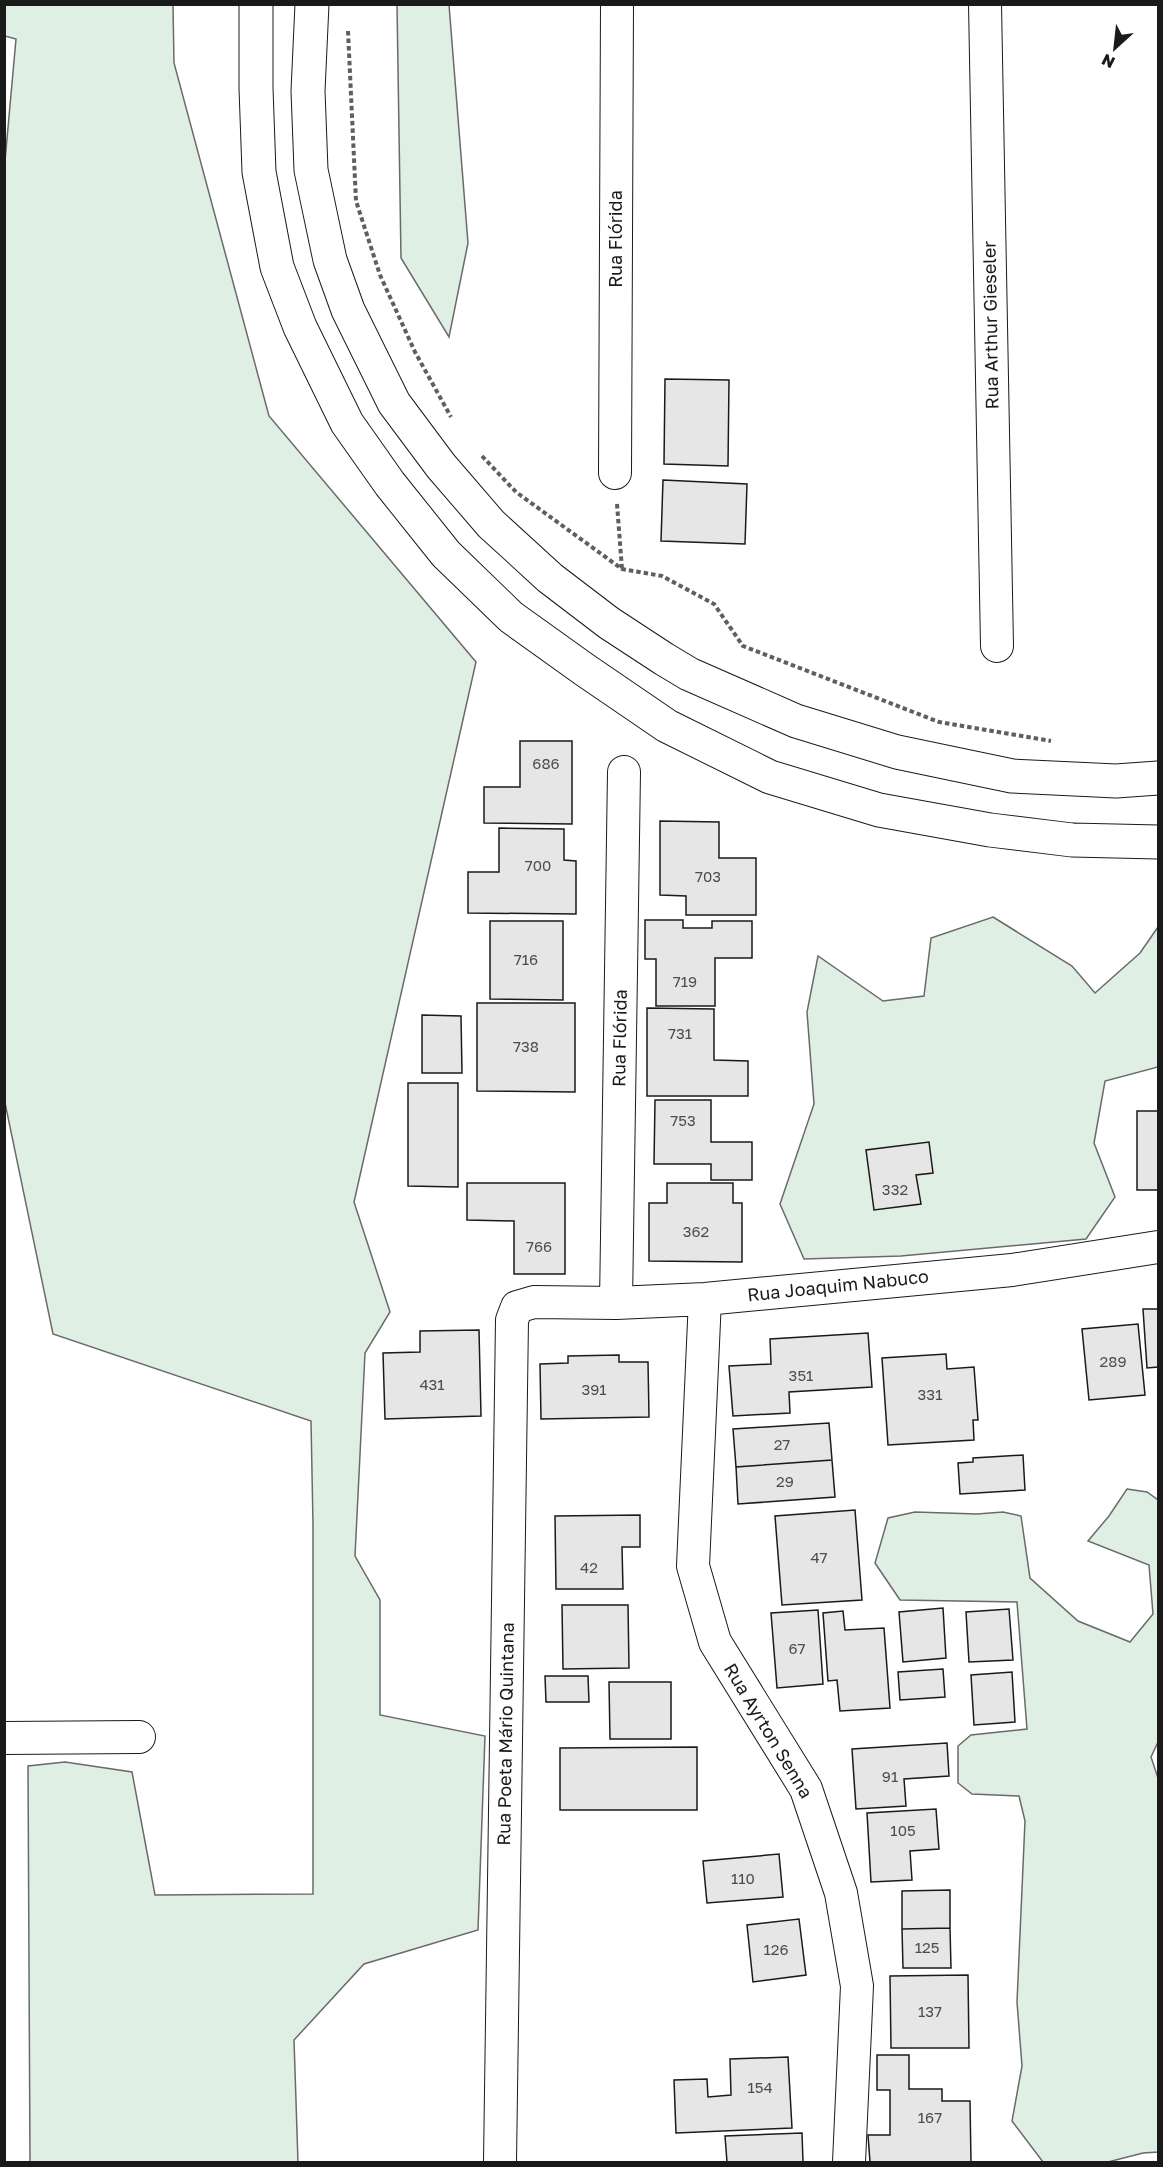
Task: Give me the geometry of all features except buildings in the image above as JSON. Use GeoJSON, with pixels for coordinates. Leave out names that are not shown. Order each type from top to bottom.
{"type":"FeatureCollection","features":[{"type":"Feature","properties":{"kind":"main road"},"geometry":{"type":"LineString","coordinates":[[256,4],[256,88],[260,172],[277,267],[300,327],[347,423],[390,484],[446,554],[512,617],[668,726],[770,777],[879,810],[990,830],[1071,840],[1158,842]]}},
{"type":"Feature","properties":{"kind":"main road"},"geometry":{"type":"LineString","coordinates":[[312,4],[308,91],[311,170],[330,260],[348,310],[394,403],[441,466],[490,524],[550,578],[609,623],[664,659],[689,674],[796,721],[897,752],[1012,776],[1116,781],[1158,778]]}},
{"type":"Feature","properties":{"kind":"street","name":"Rua Flórida"},"geometry":{"type":"LineString","coordinates":[[615,473],[617,4]]}},
{"type":"Feature","properties":{"kind":"street","name":"Rua Arthur Gieseler"},"geometry":{"type":"LineString","coordinates":[[985,4],[997,646]]}},
{"type":"Feature","properties":{"kind":"street","name":"Rua Flórida"},"geometry":{"type":"LineString","coordinates":[[616,1303],[624,772]]}},
{"type":"Feature","properties":{"kind":"street","name":"Rua Joaquim Nabuco"},"geometry":{"type":"LineString","coordinates":[[517,1308],[534,1302],[616,1303],[705,1299],[1012,1269],[1158,1247]]}},
{"type":"Feature","properties":{"kind":"street","name":"Rua Ayrton Senna"},"geometry":{"type":"LineString","coordinates":[[705,1299],[693,1566],[715,1642],[806,1789],[841,1893],[857,1986],[849,2163]]}},
{"type":"Feature","properties":{"kind":"street","name":"Rua Poeta Mário Quintana"},"geometry":{"type":"LineString","coordinates":[[500,2163],[512,1320],[517,1308]]}},
{"type":"Feature","properties":{"kind":"street"},"geometry":{"type":"LineString","coordinates":[[4,1737],[139,1737]]}},
{"type":"Feature","properties":{"kind":"path"},"geometry":{"type":"LineString","coordinates":[[615,473],[622,569]]}},
{"type":"Feature","properties":{"kind":"green space"},"geometry":{"type":"Polygon","coordinates":[[[4,5],[173,5],[174,63],[269,416],[476,662],[354,1202],[390,1312],[365,1353],[355,1556],[380,1600],[380,1715],[485,1736],[478,1930],[364,1964],[294,2040],[298,2162],[30,2162],[28,1766],[65,1762],[132,1772],[155,1895],[313,1894],[313,1524],[311,1421],[53,1334],[4,1098],[4,172],[16,39],[5,36],[4,5]]]}},
{"type":"Feature","properties":{"kind":"green space"},"geometry":{"type":"Polygon","coordinates":[[[397,5],[449,5],[468,243],[449,337],[401,258],[397,5]]]}},
{"type":"Feature","properties":{"kind":"green space"},"geometry":{"type":"Polygon","coordinates":[[[993,917],[1072,966],[1095,993],[1140,953],[1158,927],[1158,1067],[1105,1081],[1094,1143],[1115,1197],[1086,1239],[901,1256],[804,1259],[780,1204],[814,1104],[807,1012],[818,956],[883,1001],[924,996],[931,938],[993,917]]]}},
{"type":"Feature","properties":{"kind":"green space"},"geometry":{"type":"Polygon","coordinates":[[[1127,1489],[1147,1492],[1158,1500],[1158,1742],[1151,1757],[1158,1778],[1158,2152],[1143,2153],[1108,2162],[1043,2162],[1012,2121],[1022,2066],[1017,2002],[1025,1821],[1019,1796],[972,1794],[958,1783],[958,1746],[971,1735],[1027,1729],[1017,1602],[900,1600],[875,1563],[888,1518],[915,1512],[977,1514],[1003,1512],[1021,1516],[1030,1578],[1078,1621],[1130,1642],[1153,1614],[1149,1565],[1088,1541],[1109,1516],[1127,1489]]]}}]}
